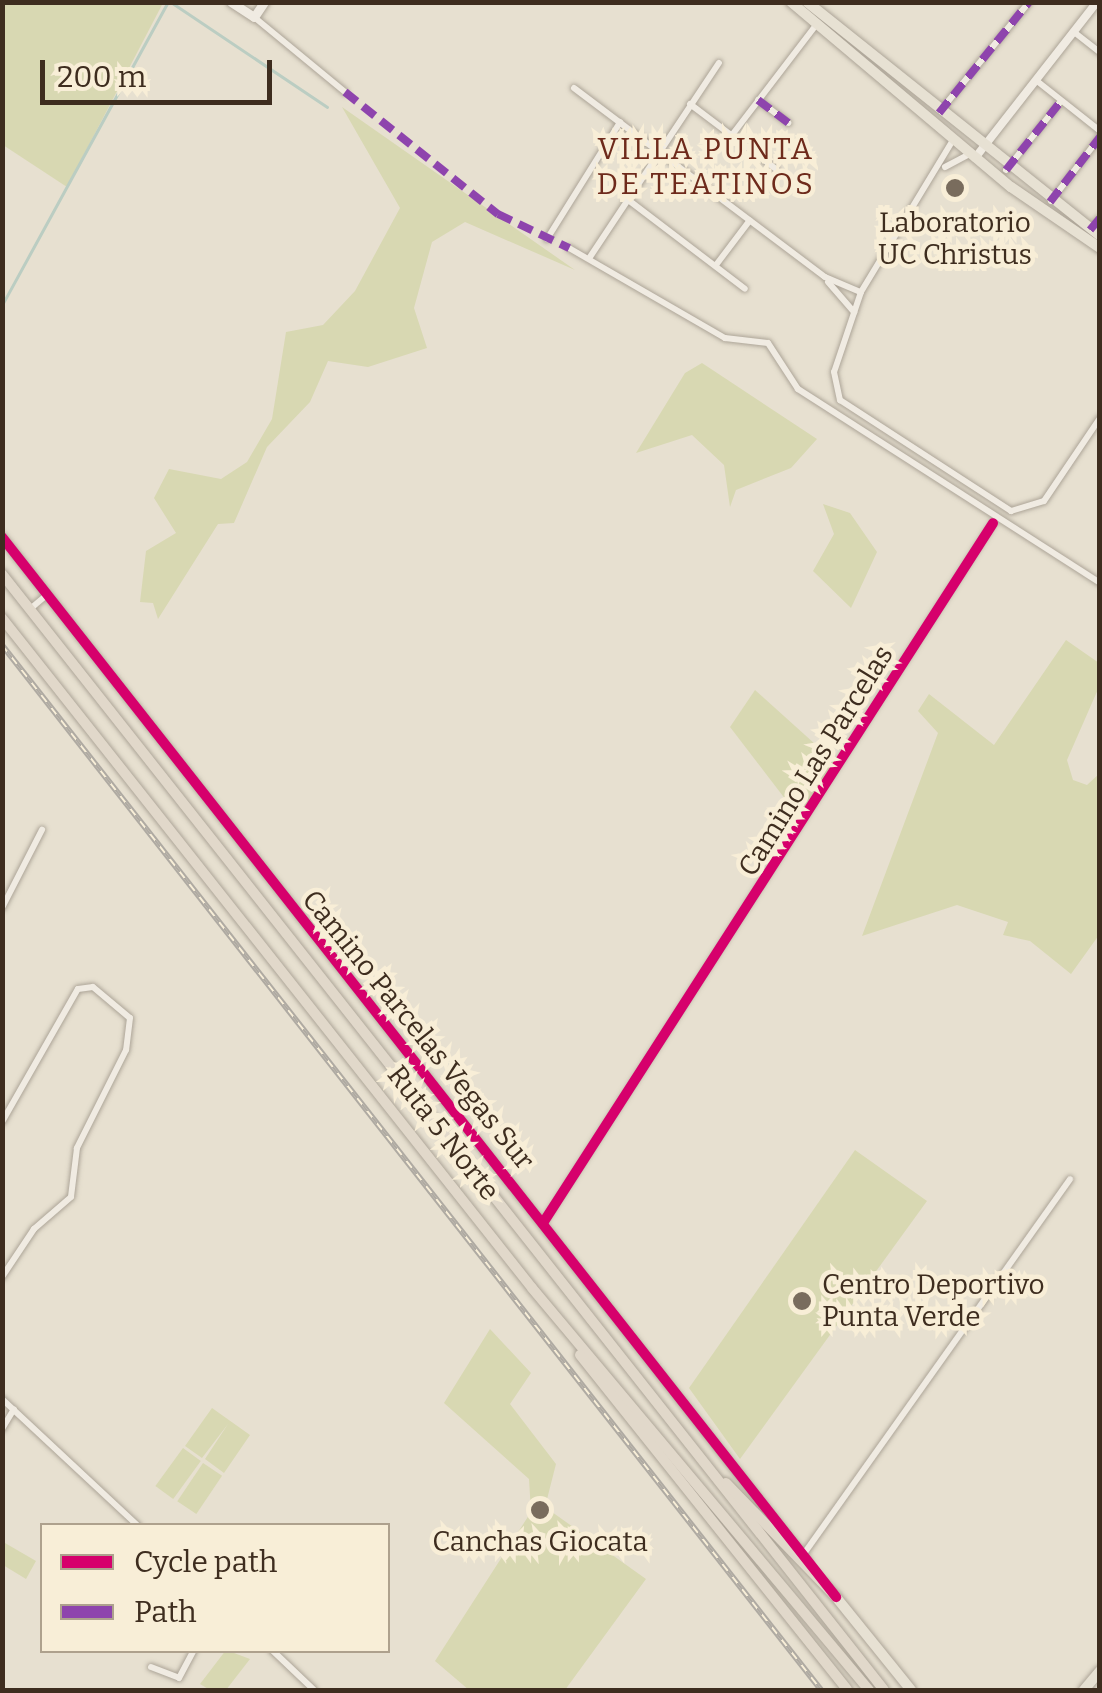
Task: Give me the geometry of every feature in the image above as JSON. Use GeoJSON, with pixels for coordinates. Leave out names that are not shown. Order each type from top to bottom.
{"type":"FeatureCollection","features":[{"type":"Feature","properties":{"kind":"highway","name":"Ruta 5 Norte"},"geometry":{"type":"LineString","coordinates":[[2,574],[884,1690]]}},
{"type":"Feature","properties":{"kind":"highway","name":"Ruta 5 Norte"},"geometry":{"type":"LineString","coordinates":[[2,618],[532,1288],[869,1690]]}},
{"type":"Feature","properties":{"kind":"highway"},"geometry":{"type":"LineString","coordinates":[[532,1288],[848,1690]]}},
{"type":"Feature","properties":{"kind":"highway"},"geometry":{"type":"LineString","coordinates":[[681,1436],[836,1597]]}},
{"type":"Feature","properties":{"kind":"main road"},"geometry":{"type":"LineString","coordinates":[[230,2],[254,16],[264,2]]}},
{"type":"Feature","properties":{"kind":"main road"},"geometry":{"type":"LineString","coordinates":[[792,2],[953,140],[1006,170],[1095,233]]}},
{"type":"Feature","properties":{"kind":"main road"},"geometry":{"type":"LineString","coordinates":[[807,2],[939,113],[976,154],[1100,248]]}},
{"type":"Feature","properties":{"kind":"main road","name":"Camino Parcelas Vegas Sur"},"geometry":{"type":"LineString","coordinates":[[836,1597],[911,1690]]}},
{"type":"Feature","properties":{"kind":"main road"},"geometry":{"type":"LineString","coordinates":[[1084,1690],[1100,1671]]}},
{"type":"Feature","properties":{"kind":"street"},"geometry":{"type":"LineString","coordinates":[[939,113],[1029,2]]}},
{"type":"Feature","properties":{"kind":"street"},"geometry":{"type":"LineString","coordinates":[[944,168],[976,154],[1097,2]]}},
{"type":"Feature","properties":{"kind":"street"},"geometry":{"type":"LineString","coordinates":[[254,16],[346,92]]}},
{"type":"Feature","properties":{"kind":"street"},"geometry":{"type":"LineString","coordinates":[[732,135],[817,24]]}},
{"type":"Feature","properties":{"kind":"street"},"geometry":{"type":"LineString","coordinates":[[1074,32],[1100,52]]}},
{"type":"Feature","properties":{"kind":"street"},"geometry":{"type":"LineString","coordinates":[[590,257],[719,63]]}},
{"type":"Feature","properties":{"kind":"street"},"geometry":{"type":"LineString","coordinates":[[1036,81],[1100,134],[1050,202]]}},
{"type":"Feature","properties":{"kind":"street"},"geometry":{"type":"LineString","coordinates":[[574,88],[825,277],[854,312]]}},
{"type":"Feature","properties":{"kind":"street"},"geometry":{"type":"LineString","coordinates":[[758,100],[788,123]]}},
{"type":"Feature","properties":{"kind":"street"},"geometry":{"type":"LineString","coordinates":[[1006,170],[1060,100]]}},
{"type":"Feature","properties":{"kind":"street"},"geometry":{"type":"LineString","coordinates":[[690,104],[776,169]]}},
{"type":"Feature","properties":{"kind":"street"},"geometry":{"type":"LineString","coordinates":[[547,239],[620,122]]}},
{"type":"Feature","properties":{"kind":"street"},"geometry":{"type":"LineString","coordinates":[[953,140],[944,168],[861,292],[834,372],[840,400],[988,504],[1012,512],[1044,500],[1100,418]]}},
{"type":"Feature","properties":{"kind":"street"},"geometry":{"type":"LineString","coordinates":[[627,198],[745,289]]}},
{"type":"Feature","properties":{"kind":"street"},"geometry":{"type":"LineString","coordinates":[[1095,233],[1100,218]]}},
{"type":"Feature","properties":{"kind":"street"},"geometry":{"type":"LineString","coordinates":[[716,265],[750,220]]}},
{"type":"Feature","properties":{"kind":"street"},"geometry":{"type":"LineString","coordinates":[[568,248],[590,257],[725,338],[768,343],[798,389],[994,522],[1100,583]]}},
{"type":"Feature","properties":{"kind":"street"},"geometry":{"type":"LineString","coordinates":[[825,277],[861,292]]}},
{"type":"Feature","properties":{"kind":"street"},"geometry":{"type":"LineString","coordinates":[[1088,438],[1100,446]]}},
{"type":"Feature","properties":{"kind":"street","name":"Camino Las Parcelas"},"geometry":{"type":"LineString","coordinates":[[543,1223],[994,522]]}},
{"type":"Feature","properties":{"kind":"street","name":"Camino Parcelas Vegas Sur"},"geometry":{"type":"LineString","coordinates":[[2,537],[836,1597]]}},
{"type":"Feature","properties":{"kind":"street"},"geometry":{"type":"LineString","coordinates":[[30,609],[48,594]]}},
{"type":"Feature","properties":{"kind":"street"},"geometry":{"type":"LineString","coordinates":[[2,908],[42,830]]}},
{"type":"Feature","properties":{"kind":"street"},"geometry":{"type":"LineString","coordinates":[[2,1122],[78,989],[93,987],[130,1018],[126,1050],[77,1148],[68,1203],[34,1229],[2,1277]]}},
{"type":"Feature","properties":{"kind":"street"},"geometry":{"type":"LineString","coordinates":[[802,1554],[1070,1178]]}},
{"type":"Feature","properties":{"kind":"street"},"geometry":{"type":"LineString","coordinates":[[2,1399],[135,1523]]}},
{"type":"Feature","properties":{"kind":"street"},"geometry":{"type":"LineString","coordinates":[[2,1429],[14,1409]]}},
{"type":"Feature","properties":{"kind":"street"},"geometry":{"type":"LineString","coordinates":[[151,1667],[179,1678],[192,1653]]}},
{"type":"Feature","properties":{"kind":"street"},"geometry":{"type":"LineString","coordinates":[[275,1653],[314,1690]]}},
{"type":"Feature","properties":{"kind":"green space"},"geometry":{"type":"Polygon","coordinates":[[[2,3],[163,3],[67,187],[3,145],[2,3]]]}},
{"type":"Feature","properties":{"kind":"green space"},"geometry":{"type":"Polygon","coordinates":[[[342,107],[575,270],[465,222],[432,242],[414,308],[427,348],[368,367],[328,361],[310,402],[267,447],[234,523],[218,524],[158,619],[153,603],[140,602],[146,551],[176,533],[154,498],[169,469],[221,479],[247,462],[272,419],[286,332],[323,325],[355,291],[400,208],[342,107]]]}},
{"type":"Feature","properties":{"kind":"green space"},"geometry":{"type":"Polygon","coordinates":[[[702,363],[817,439],[791,468],[736,490],[730,507],[724,465],[692,435],[636,453],[685,373],[702,363]]]}},
{"type":"Feature","properties":{"kind":"green space"},"geometry":{"type":"Polygon","coordinates":[[[823,504],[850,513],[877,552],[851,608],[813,571],[834,534],[823,504]]]}},
{"type":"Feature","properties":{"kind":"green space"},"geometry":{"type":"Polygon","coordinates":[[[1066,640],[1099,663],[1099,687],[1067,760],[1073,780],[1087,785],[1099,774],[1099,935],[1071,974],[1030,941],[1003,935],[1008,922],[957,905],[862,936],[938,733],[918,711],[929,694],[994,745],[1066,640]]]}},
{"type":"Feature","properties":{"kind":"green space"},"geometry":{"type":"Polygon","coordinates":[[[755,690],[835,762],[799,817],[730,727],[755,690]]]}},
{"type":"Feature","properties":{"kind":"green space","name":"Centro Deportivo Punta Verde"},"geometry":{"type":"Polygon","coordinates":[[[855,1150],[927,1201],[740,1459],[689,1388],[855,1150]]]}},
{"type":"Feature","properties":{"kind":"green space","name":"Canchas Giocata"},"geometry":{"type":"Polygon","coordinates":[[[490,1329],[531,1373],[510,1404],[556,1464],[545,1507],[646,1579],[565,1690],[469,1690],[435,1661],[531,1512],[529,1479],[444,1403],[490,1329]]]}},
{"type":"Feature","properties":{"kind":"green space"},"geometry":{"type":"Polygon","coordinates":[[[212,1408],[250,1435],[224,1473],[205,1459],[228,1424],[202,1458],[185,1446],[212,1408]]]}},
{"type":"Feature","properties":{"kind":"green space"},"geometry":{"type":"Polygon","coordinates":[[[183,1448],[201,1461],[173,1499],[155,1486],[183,1448]]]}},
{"type":"Feature","properties":{"kind":"green space"},"geometry":{"type":"Polygon","coordinates":[[[203,1463],[222,1476],[196,1514],[177,1501],[203,1463]]]}},
{"type":"Feature","properties":{"kind":"green space"},"geometry":{"type":"Polygon","coordinates":[[[5,1543],[36,1561],[26,1579],[3,1565],[5,1543]]]}},
{"type":"Feature","properties":{"kind":"green space"},"geometry":{"type":"Polygon","coordinates":[[[224,1653],[250,1659],[226,1690],[210,1690],[200,1684],[224,1653]]]}},
{"type":"Feature","properties":{"kind":"waterway"},"geometry":{"type":"LineString","coordinates":[[2,305],[168,2]]}},
{"type":"Feature","properties":{"kind":"waterway"},"geometry":{"type":"LineString","coordinates":[[171,2],[327,107]]}},
{"type":"Feature","properties":{"kind":"railway"},"geometry":{"type":"LineString","coordinates":[[2,645],[821,1690]]}},
{"type":"Feature","properties":{"kind":"marked path"},"geometry":{"type":"LineString","coordinates":[[939,113],[1029,2]]}},
{"type":"Feature","properties":{"kind":"marked path"},"geometry":{"type":"LineString","coordinates":[[345,92],[498,214],[569,248]]}},
{"type":"Feature","properties":{"kind":"marked path"},"geometry":{"type":"LineString","coordinates":[[758,100],[788,123]]}},
{"type":"Feature","properties":{"kind":"marked path"},"geometry":{"type":"LineString","coordinates":[[1006,170],[1061,101]]}},
{"type":"Feature","properties":{"kind":"marked path"},"geometry":{"type":"LineString","coordinates":[[1050,202],[1100,137]]}},
{"type":"Feature","properties":{"kind":"marked path"},"geometry":{"type":"LineString","coordinates":[[1090,230],[1100,218]]}},
{"type":"Feature","properties":{"kind":"cycle path"},"geometry":{"type":"LineString","coordinates":[[543,1223],[993,523]]}},
{"type":"Feature","properties":{"kind":"cycle path"},"geometry":{"type":"LineString","coordinates":[[2,537],[836,1597]]}},
{"type":"Feature","properties":{"kind":"place","name":"Laboratorio UC Christus"},"geometry":{"type":"Point","coordinates":[955,188]}},
{"type":"Feature","properties":{"kind":"place","name":"Centro Deportivo Punta Verde"},"geometry":{"type":"Point","coordinates":[802,1301]}},
{"type":"Feature","properties":{"kind":"place","name":"Canchas Giocata"},"geometry":{"type":"Point","coordinates":[540,1510]}},
{"type":"Feature","properties":{"kind":"district","name":"VILLA PUNTA DE TEATINOS"},"geometry":{"type":"Point","coordinates":[706,166]}}]}
